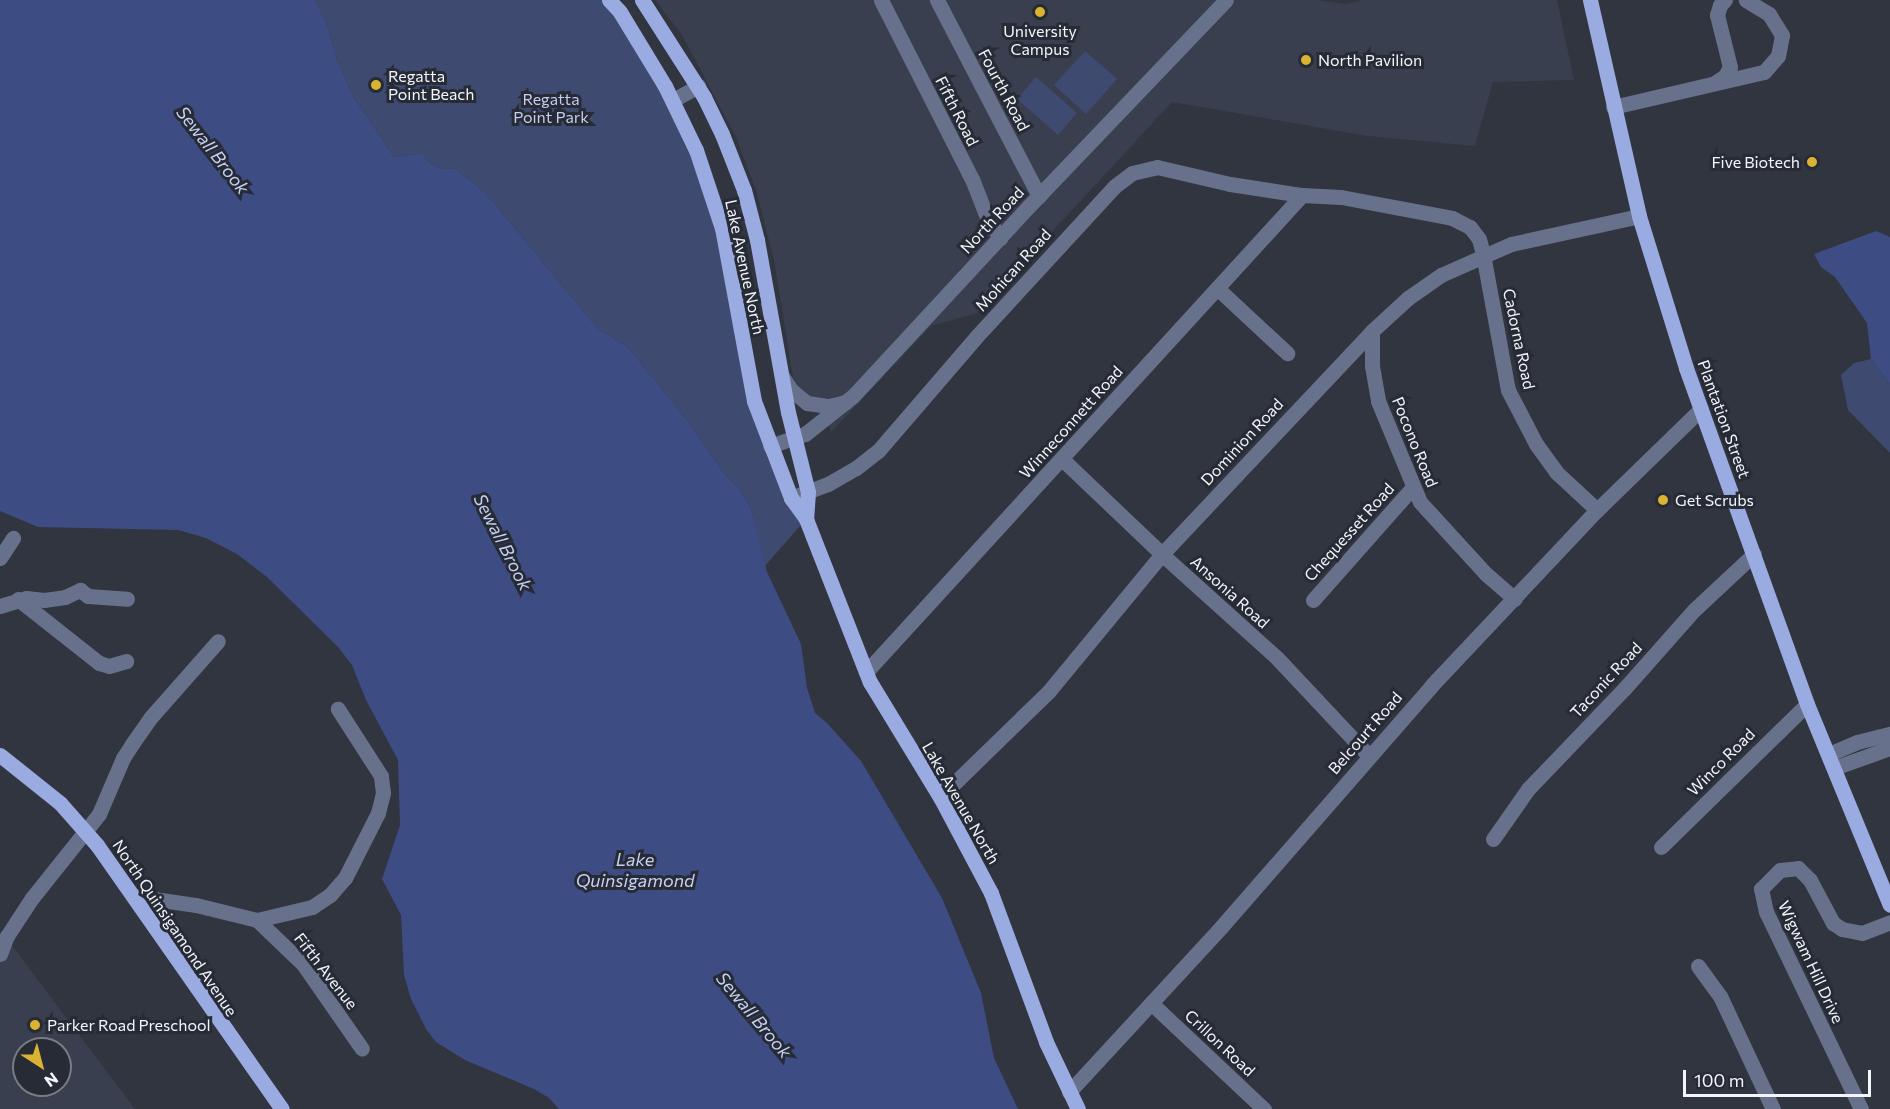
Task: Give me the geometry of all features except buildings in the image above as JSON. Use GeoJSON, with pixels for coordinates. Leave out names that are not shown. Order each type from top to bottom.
{"type":"FeatureCollection","features":[{"type":"Feature","properties":{"kind":"main road","name":"Lake Avenue North"},"geometry":{"type":"LineString","coordinates":[[609,0],[620,12],[673,100],[696,150],[722,228],[754,401],[791,498],[806,519],[866,672],[885,710],[940,797],[991,893],[1046,1042],[1078,1109]]}},
{"type":"Feature","properties":{"kind":"main road","name":"Lake Avenue North"},"geometry":{"type":"LineString","coordinates":[[642,0],[698,86],[730,152],[749,207],[762,262],[794,438],[808,492],[806,519]]}},
{"type":"Feature","properties":{"kind":"main road","name":"Plantation Street"},"geometry":{"type":"LineString","coordinates":[[1590,0],[1639,216],[1701,409],[1807,704],[1890,905]]}},
{"type":"Feature","properties":{"kind":"main road","name":"North Quinsigamond Avenue"},"geometry":{"type":"LineString","coordinates":[[0,755],[54,797],[86,833],[134,896],[212,1013],[282,1109]]}},
{"type":"Feature","properties":{"kind":"street","name":"Fifth Road"},"geometry":{"type":"LineString","coordinates":[[881,0],[1000,238]]}},
{"type":"Feature","properties":{"kind":"street","name":"Fourth Road"},"geometry":{"type":"LineString","coordinates":[[937,0],[1039,196]]}},
{"type":"Feature","properties":{"kind":"street","name":"North Road"},"geometry":{"type":"LineString","coordinates":[[770,446],[814,428],[846,402],[1226,0]]}},
{"type":"Feature","properties":{"kind":"street"},"geometry":{"type":"LineString","coordinates":[[1716,82],[1725,76],[1730,67],[1717,15],[1720,5],[1725,0]]}},
{"type":"Feature","properties":{"kind":"street"},"geometry":{"type":"LineString","coordinates":[[1613,107],[1764,72],[1778,56],[1782,42],[1777,26],[1769,14],[1746,0]]}},
{"type":"Feature","properties":{"kind":"street"},"geometry":{"type":"LineString","coordinates":[[673,100],[698,86]]}},
{"type":"Feature","properties":{"kind":"street","name":"Mohican Road"},"geometry":{"type":"LineString","coordinates":[[791,498],[856,468],[878,451],[1037,270],[1126,177],[1157,167],[1230,184],[1302,195],[1341,197],[1452,218],[1470,227],[1479,239],[1483,254]]}},
{"type":"Feature","properties":{"kind":"street","name":"Winneconnett Road"},"geometry":{"type":"LineString","coordinates":[[866,672],[1302,195]]}},
{"type":"Feature","properties":{"kind":"street","name":"Dominion Road"},"geometry":{"type":"LineString","coordinates":[[940,797],[1049,691],[1162,554],[1372,331],[1428,283],[1483,254],[1523,241],[1639,216]]}},
{"type":"Feature","properties":{"kind":"street","name":"Cadorna Road"},"geometry":{"type":"LineString","coordinates":[[1483,254],[1508,390],[1536,444],[1556,472],[1597,510]]}},
{"type":"Feature","properties":{"kind":"street"},"geometry":{"type":"LineString","coordinates":[[1217,288],[1287,353]]}},
{"type":"Feature","properties":{"kind":"street","name":"Pocono Road"},"geometry":{"type":"LineString","coordinates":[[1372,331],[1372,366],[1378,401],[1413,488],[1430,516],[1486,574],[1515,598]]}},
{"type":"Feature","properties":{"kind":"street"},"geometry":{"type":"LineString","coordinates":[[782,376],[791,390],[807,403],[829,406],[846,402]]}},
{"type":"Feature","properties":{"kind":"street","name":"Belcourt Road"},"geometry":{"type":"LineString","coordinates":[[1069,1092],[1237,909],[1369,756],[1515,598],[1597,510],[1701,409]]}},
{"type":"Feature","properties":{"kind":"street","name":"Ansonia Road"},"geometry":{"type":"LineString","coordinates":[[1062,459],[1277,658],[1369,756]]}},
{"type":"Feature","properties":{"kind":"street","name":"Chequesset Road"},"geometry":{"type":"LineString","coordinates":[[1313,600],[1413,488]]}},
{"type":"Feature","properties":{"kind":"street"},"geometry":{"type":"LineString","coordinates":[[0,558],[13,538]]}},
{"type":"Feature","properties":{"kind":"street","name":"Taconic Road"},"geometry":{"type":"LineString","coordinates":[[1493,838],[1527,789],[1624,689],[1695,609],[1754,554]]}},
{"type":"Feature","properties":{"kind":"street"},"geometry":{"type":"LineString","coordinates":[[0,606],[18,599],[44,600],[65,597],[80,590],[88,596],[127,599]]}},
{"type":"Feature","properties":{"kind":"street"},"geometry":{"type":"LineString","coordinates":[[18,599],[99,663],[109,666],[126,661]]}},
{"type":"Feature","properties":{"kind":"street"},"geometry":{"type":"LineString","coordinates":[[0,954],[7,936],[32,898],[99,814],[123,758],[151,717],[218,641]]}},
{"type":"Feature","properties":{"kind":"street","name":"Winco Road"},"geometry":{"type":"LineString","coordinates":[[1661,847],[1807,704]]}},
{"type":"Feature","properties":{"kind":"street"},"geometry":{"type":"LineString","coordinates":[[134,896],[196,905],[257,920],[312,907],[330,895],[345,878],[378,813],[383,793],[381,776],[338,709]]}},
{"type":"Feature","properties":{"kind":"street"},"geometry":{"type":"LineString","coordinates":[[1831,761],[1857,742],[1890,734]]}},
{"type":"Feature","properties":{"kind":"street"},"geometry":{"type":"LineString","coordinates":[[1831,761],[1890,748]]}},
{"type":"Feature","properties":{"kind":"street","name":"Wigwam Hill Drive"},"geometry":{"type":"LineString","coordinates":[[1861,1109],[1766,912],[1761,889],[1780,870],[1798,868],[1810,880],[1833,923],[1842,929],[1862,933],[1890,922]]}},
{"type":"Feature","properties":{"kind":"street","name":"Fifth Avenue"},"geometry":{"type":"LineString","coordinates":[[257,920],[303,964],[362,1048]]}},
{"type":"Feature","properties":{"kind":"street"},"geometry":{"type":"LineString","coordinates":[[1698,966],[1720,996],[1773,1109]]}},
{"type":"Feature","properties":{"kind":"street","name":"Crillon Road"},"geometry":{"type":"LineString","coordinates":[[1151,1003],[1264,1109]]}},
{"type":"Feature","properties":{"kind":"shaded area"},"geometry":{"type":"Polygon","coordinates":[[[655,0],[1316,0],[1347,4],[1363,0],[1557,0],[1574,80],[1493,82],[1475,146],[1368,136],[1172,102],[977,313],[931,326],[831,432],[818,400],[808,398],[794,383],[774,260],[756,190],[736,137],[682,35],[655,0]]]}},
{"type":"Feature","properties":{"kind":"shaded area","name":"Parker Road Preschool"},"geometry":{"type":"Polygon","coordinates":[[[0,932],[13,947],[135,1109],[0,1109],[0,932]]]}},
{"type":"Feature","properties":{"kind":"green space","name":"Regatta Point Park"},"geometry":{"type":"Polygon","coordinates":[[[315,0],[609,0],[618,9],[707,182],[754,401],[806,519],[765,566],[751,508],[740,489],[727,477],[684,416],[628,347],[598,329],[486,193],[456,169],[440,168],[427,161],[422,153],[394,157],[353,96],[338,62],[326,22],[315,0]]]}},
{"type":"Feature","properties":{"kind":"green space"},"geometry":{"type":"Polygon","coordinates":[[[1085,51],[1117,79],[1086,114],[1054,85],[1085,51]]]}},
{"type":"Feature","properties":{"kind":"green space"},"geometry":{"type":"Polygon","coordinates":[[[1036,77],[1077,113],[1058,135],[1017,99],[1036,77]]]}},
{"type":"Feature","properties":{"kind":"green space"},"geometry":{"type":"Polygon","coordinates":[[[1871,359],[1890,384],[1890,453],[1848,410],[1841,375],[1854,363],[1871,359]]]}},
{"type":"Feature","properties":{"kind":"water","name":"Lake Quinsigamond"},"geometry":{"type":"Polygon","coordinates":[[[0,0],[315,0],[326,22],[338,62],[353,96],[394,157],[422,153],[427,161],[440,168],[456,169],[486,193],[598,329],[628,347],[684,416],[727,477],[740,489],[751,508],[767,572],[801,644],[807,688],[815,713],[861,761],[942,898],[981,993],[994,1058],[1018,1109],[559,1109],[549,1098],[534,1089],[465,1060],[436,1042],[426,1029],[411,999],[404,975],[401,915],[382,879],[400,825],[398,760],[366,700],[352,665],[338,647],[267,577],[237,554],[206,538],[178,530],[38,527],[0,511],[0,0]]]}},
{"type":"Feature","properties":{"kind":"water"},"geometry":{"type":"Polygon","coordinates":[[[1876,231],[1890,237],[1890,384],[1871,359],[1867,323],[1835,277],[1821,267],[1814,254],[1876,231]]]}},
{"type":"Feature","properties":{"kind":"place","name":"University Campus"},"geometry":{"type":"Point","coordinates":[1040,12]}},
{"type":"Feature","properties":{"kind":"place","name":"North Pavilion"},"geometry":{"type":"Point","coordinates":[1306,60]}},
{"type":"Feature","properties":{"kind":"place","name":"Regatta Point Beach"},"geometry":{"type":"Point","coordinates":[376,85]}},
{"type":"Feature","properties":{"kind":"place","name":"Five Biotech"},"geometry":{"type":"Point","coordinates":[1812,162]}},
{"type":"Feature","properties":{"kind":"place","name":"Get Scrubs"},"geometry":{"type":"Point","coordinates":[1663,500]}},
{"type":"Feature","properties":{"kind":"place","name":"Parker Road Preschool"},"geometry":{"type":"Point","coordinates":[35,1025]}},
{"type":"Feature","properties":{"kind":"water label","name":"Sewall Brook"},"geometry":{"type":"Point","coordinates":[213,150]}},
{"type":"Feature","properties":{"kind":"water label","name":"Sewall Brook"},"geometry":{"type":"Point","coordinates":[503,542]}},
{"type":"Feature","properties":{"kind":"water label","name":"Sewall Brook"},"geometry":{"type":"Point","coordinates":[754,1015]}}]}
